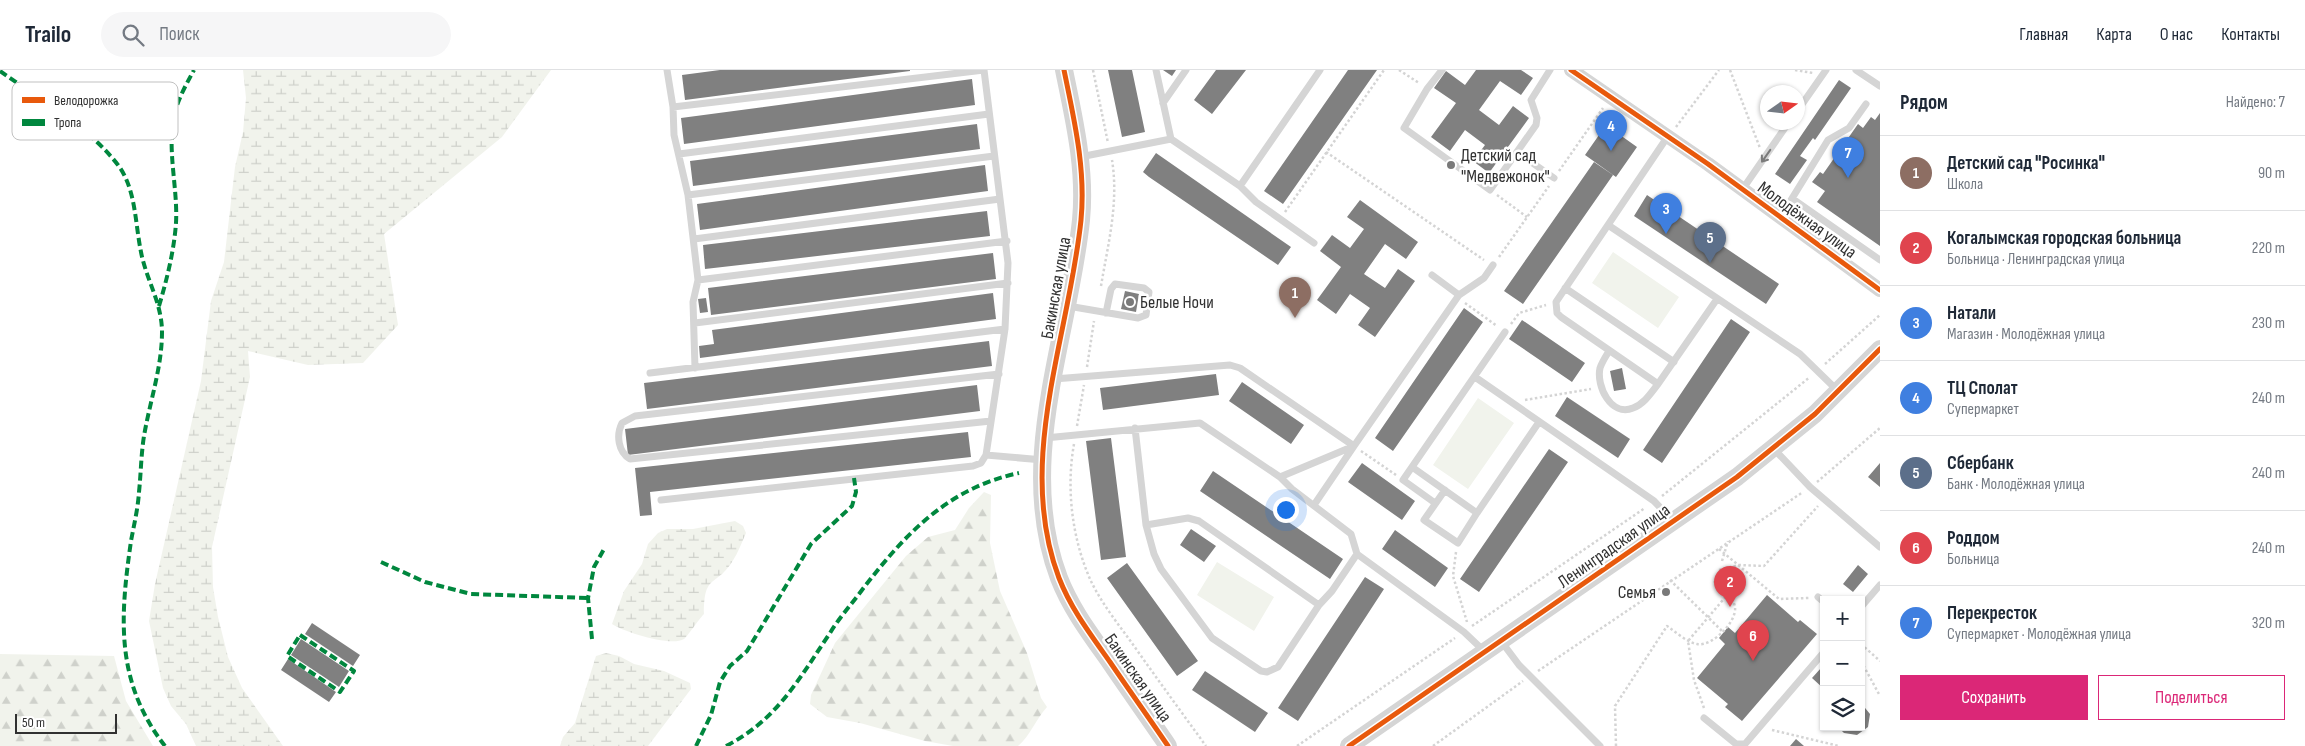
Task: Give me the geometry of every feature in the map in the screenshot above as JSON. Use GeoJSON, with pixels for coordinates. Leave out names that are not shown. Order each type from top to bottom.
{"type":"FeatureCollection","features":[{"type":"Feature","properties":{"kind":"street","name":"Бакинская улица"},"geometry":{"type":"LineString","coordinates":[[1064,70],[1080,157],[1083,196],[1081,219],[1045,438],[1043,508],[1046,533],[1059,578],[1084,626],[1168,746]]}},
{"type":"Feature","properties":{"kind":"street","name":"Молодёжная улица"},"geometry":{"type":"LineString","coordinates":[[1571,70],[1668,136],[1880,290]]}},
{"type":"Feature","properties":{"kind":"street","name":"Ленинградская улица"},"geometry":{"type":"LineString","coordinates":[[1349,746],[1674,521],[1773,449],[1839,392],[1880,349]]}},
{"type":"Feature","properties":{"kind":"lane"},"geometry":{"type":"LineString","coordinates":[[667,70],[673,107],[674,135],[688,195],[698,280],[693,302],[695,368]]}},
{"type":"Feature","properties":{"kind":"lane"},"geometry":{"type":"LineString","coordinates":[[661,500],[973,466],[981,463],[986,455],[999,374],[1005,329],[1008,283],[1006,241],[984,70],[673,107]]}},
{"type":"Feature","properties":{"kind":"lane"},"geometry":{"type":"LineString","coordinates":[[1156,70],[1171,139],[1240,186],[1256,202],[1314,243]]}},
{"type":"Feature","properties":{"kind":"lane"},"geometry":{"type":"LineString","coordinates":[[1163,103],[1186,70]]}},
{"type":"Feature","properties":{"kind":"lane"},"geometry":{"type":"LineString","coordinates":[[1240,186],[1320,70]]}},
{"type":"Feature","properties":{"kind":"lane"},"geometry":{"type":"LineString","coordinates":[[1442,70],[1427,89],[1404,128],[1406,132],[1490,190],[1536,125],[1537,118],[1531,100],[1550,70]]}},
{"type":"Feature","properties":{"kind":"lane"},"geometry":{"type":"LineString","coordinates":[[1856,70],[1880,86]]}},
{"type":"Feature","properties":{"kind":"lane"},"geometry":{"type":"LineString","coordinates":[[1805,100],[1824,72]]}},
{"type":"Feature","properties":{"kind":"lane"},"geometry":{"type":"LineString","coordinates":[[1780,218],[1828,140],[1849,128],[1866,104]]}},
{"type":"Feature","properties":{"kind":"lane"},"geometry":{"type":"LineString","coordinates":[[679,154],[990,114]]}},
{"type":"Feature","properties":{"kind":"lane"},"geometry":{"type":"LineString","coordinates":[[1742,190],[1783,130]]}},
{"type":"Feature","properties":{"kind":"lane"},"geometry":{"type":"LineString","coordinates":[[1658,384],[1561,317],[1555,307],[1565,288],[1668,136]]}},
{"type":"Feature","properties":{"kind":"lane"},"geometry":{"type":"LineString","coordinates":[[1080,157],[1171,139]]}},
{"type":"Feature","properties":{"kind":"lane"},"geometry":{"type":"LineString","coordinates":[[1517,152],[1554,178]]}},
{"type":"Feature","properties":{"kind":"lane"},"geometry":{"type":"LineString","coordinates":[[688,195],[994,156]]}},
{"type":"Feature","properties":{"kind":"lane"},"geometry":{"type":"LineString","coordinates":[[694,239],[1000,199]]}},
{"type":"Feature","properties":{"kind":"lane"},"geometry":{"type":"LineString","coordinates":[[1793,199],[1880,260]]}},
{"type":"Feature","properties":{"kind":"lane"},"geometry":{"type":"LineString","coordinates":[[1608,226],[1800,354],[1819,370],[1839,392]]}},
{"type":"Feature","properties":{"kind":"lane"},"geometry":{"type":"LineString","coordinates":[[698,280],[1006,241]]}},
{"type":"Feature","properties":{"kind":"lane"},"geometry":{"type":"LineString","coordinates":[[1314,505],[1458,296],[1484,278],[1493,266]]}},
{"type":"Feature","properties":{"kind":"lane"},"geometry":{"type":"LineString","coordinates":[[1432,275],[1458,296]]}},
{"type":"Feature","properties":{"kind":"lane"},"geometry":{"type":"LineString","coordinates":[[695,323],[1008,283]]}},
{"type":"Feature","properties":{"kind":"lane"},"geometry":{"type":"LineString","coordinates":[[1067,306],[1106,313],[1142,318],[1146,314],[1149,292],[1144,288],[1115,284],[1111,289],[1106,313]]}},
{"type":"Feature","properties":{"kind":"lane"},"geometry":{"type":"LineString","coordinates":[[1565,288],[1674,362]]}},
{"type":"Feature","properties":{"kind":"lane"},"geometry":{"type":"LineString","coordinates":[[1609,350],[1600,367],[1606,398],[1612,405],[1624,410],[1639,405],[1658,384],[1717,299]]}},
{"type":"Feature","properties":{"kind":"lane"},"geometry":{"type":"LineString","coordinates":[[650,373],[1005,329]]}},
{"type":"Feature","properties":{"kind":"lane"},"geometry":{"type":"LineString","coordinates":[[1435,503],[1403,480],[1505,332]]}},
{"type":"Feature","properties":{"kind":"lane"},"geometry":{"type":"LineString","coordinates":[[1054,379],[1230,364],[1240,368],[1354,446]]}},
{"type":"Feature","properties":{"kind":"lane"},"geometry":{"type":"LineString","coordinates":[[991,421],[630,459],[621,451],[619,434],[622,423],[635,416],[999,374]]}},
{"type":"Feature","properties":{"kind":"lane"},"geometry":{"type":"LineString","coordinates":[[1475,377],[1654,501],[1674,521]]}},
{"type":"Feature","properties":{"kind":"lane"},"geometry":{"type":"LineString","coordinates":[[1444,490],[1424,520],[1458,543],[1539,422]]}},
{"type":"Feature","properties":{"kind":"lane"},"geometry":{"type":"LineString","coordinates":[[1045,438],[1200,423],[1280,477],[1292,489],[1350,534],[1357,554],[1464,632],[1484,652]]}},
{"type":"Feature","properties":{"kind":"lane"},"geometry":{"type":"LineString","coordinates":[[1134,428],[1146,525],[1154,554],[1161,569],[1212,638],[1261,671],[1267,672],[1278,667],[1319,605],[1332,592],[1357,554]]}},
{"type":"Feature","properties":{"kind":"lane"},"geometry":{"type":"LineString","coordinates":[[1280,477],[1354,446]]}},
{"type":"Feature","properties":{"kind":"lane"},"geometry":{"type":"LineString","coordinates":[[1773,449],[1810,487],[1880,547]]}},
{"type":"Feature","properties":{"kind":"lane"},"geometry":{"type":"LineString","coordinates":[[986,455],[1043,460]]}},
{"type":"Feature","properties":{"kind":"lane"},"geometry":{"type":"LineString","coordinates":[[1412,467],[1477,513]]}},
{"type":"Feature","properties":{"kind":"lane"},"geometry":{"type":"LineString","coordinates":[[1146,525],[1188,518],[1199,521],[1319,605]]}},
{"type":"Feature","properties":{"kind":"lane"},"geometry":{"type":"LineString","coordinates":[[1865,602],[1880,585]]}},
{"type":"Feature","properties":{"kind":"lane"},"geometry":{"type":"LineString","coordinates":[[1500,641],[1530,676],[1600,746]]}},
{"type":"Feature","properties":{"kind":"lane"},"geometry":{"type":"LineString","coordinates":[[1704,718],[1736,744],[1745,744],[1820,657]]}},
{"type":"Feature","properties":{"kind":"path"},"geometry":{"type":"LineString","coordinates":[[1280,219],[1384,70]]}},
{"type":"Feature","properties":{"kind":"path"},"geometry":{"type":"LineString","coordinates":[[1399,70],[1427,89]]}},
{"type":"Feature","properties":{"kind":"path"},"geometry":{"type":"LineString","coordinates":[[1668,136],[1719,70]]}},
{"type":"Feature","properties":{"kind":"path"},"geometry":{"type":"LineString","coordinates":[[1730,70],[1764,158]]}},
{"type":"Feature","properties":{"kind":"path"},"geometry":{"type":"LineString","coordinates":[[1795,70],[1824,72]]}},
{"type":"Feature","properties":{"kind":"path"},"geometry":{"type":"LineString","coordinates":[[1326,152],[1493,266]]}},
{"type":"Feature","properties":{"kind":"path"},"geometry":{"type":"LineString","coordinates":[[1490,190],[1527,217]]}},
{"type":"Feature","properties":{"kind":"path"},"geometry":{"type":"LineString","coordinates":[[1458,296],[1505,332],[1518,313],[1556,302]]}},
{"type":"Feature","properties":{"kind":"path"},"geometry":{"type":"LineString","coordinates":[[1458,543],[1453,576],[1468,629],[1654,501],[1819,370],[1880,315]]}},
{"type":"Feature","properties":{"kind":"path"},"geometry":{"type":"LineString","coordinates":[[1518,408],[1524,400],[1603,387]]}},
{"type":"Feature","properties":{"kind":"path"},"geometry":{"type":"LineString","coordinates":[[1433,746],[1530,676],[1810,487],[1880,428]]}},
{"type":"Feature","properties":{"kind":"path"},"geometry":{"type":"LineString","coordinates":[[1354,446],[1403,480]]}},
{"type":"Feature","properties":{"kind":"path"},"geometry":{"type":"LineString","coordinates":[[1719,570],[1739,565],[1764,566],[1824,499]]}},
{"type":"Feature","properties":{"kind":"path"},"geometry":{"type":"LineString","coordinates":[[1722,562],[1729,541]]}},
{"type":"Feature","properties":{"kind":"path"},"geometry":{"type":"LineString","coordinates":[[1718,548],[1779,599],[1809,597],[1818,601]]}},
{"type":"Feature","properties":{"kind":"path"},"geometry":{"type":"LineString","coordinates":[[1670,580],[1722,631]]}},
{"type":"Feature","properties":{"kind":"path"},"geometry":{"type":"LineString","coordinates":[[1616,746],[1614,706],[1668,626],[1688,641],[1707,645],[1714,641],[1732,621],[1735,611],[1728,594],[1713,580]]}},
{"type":"Feature","properties":{"kind":"path"},"geometry":{"type":"LineString","coordinates":[[1705,710],[1694,680],[1688,641],[1728,594]]}},
{"type":"Feature","properties":{"kind":"path"},"geometry":{"type":"LineString","coordinates":[[1297,746],[1464,632]]}},
{"type":"Feature","properties":{"kind":"path"},"geometry":{"type":"LineString","coordinates":[[1865,648],[1880,661]]}},
{"type":"Feature","properties":{"kind":"path"},"geometry":{"type":"LineString","coordinates":[[1865,668],[1880,696]]}},
{"type":"Feature","properties":{"kind":"path"},"geometry":{"type":"LineString","coordinates":[[1772,730],[1839,746]]}},
{"type":"Feature","properties":{"kind":"green space"},"geometry":{"type":"Polygon","coordinates":[[[243,70],[551,70],[502,137],[384,234],[398,325],[363,363],[308,365],[248,351],[250,377],[212,547],[213,587],[228,657],[242,688],[283,746],[196,746],[186,724],[171,706],[163,688],[149,621],[155,584],[201,381],[211,301],[224,262],[235,167],[243,132],[246,98],[243,70]]]}},
{"type":"Feature","properties":{"kind":"green space"},"geometry":{"type":"Polygon","coordinates":[[[1613,252],[1679,297],[1658,328],[1592,283],[1613,252]]]}},
{"type":"Feature","properties":{"kind":"green space"},"geometry":{"type":"Polygon","coordinates":[[[1478,398],[1514,423],[1468,489],[1433,465],[1478,398]]]}},
{"type":"Feature","properties":{"kind":"green space"},"geometry":{"type":"Polygon","coordinates":[[[984,492],[991,495],[990,543],[1000,591],[1027,653],[1041,698],[1047,707],[1030,732],[1018,746],[953,746],[925,741],[860,723],[827,717],[810,704],[811,695],[835,643],[906,556],[928,537],[955,530],[969,508],[984,492]]]}},
{"type":"Feature","properties":{"kind":"green space"},"geometry":{"type":"Polygon","coordinates":[[[735,521],[743,526],[746,533],[734,559],[726,570],[708,586],[704,614],[684,639],[678,641],[659,640],[626,631],[612,624],[624,591],[642,564],[648,544],[658,533],[667,529],[693,529],[735,521]]]}},
{"type":"Feature","properties":{"kind":"green space"},"geometry":{"type":"Polygon","coordinates":[[[1217,562],[1274,597],[1254,631],[1197,595],[1217,562]]]}},
{"type":"Feature","properties":{"kind":"green space"},"geometry":{"type":"Polygon","coordinates":[[[606,653],[619,656],[634,664],[664,671],[690,683],[691,689],[648,746],[560,746],[563,737],[575,723],[596,656],[606,653]]]}},
{"type":"Feature","properties":{"kind":"green space"},"geometry":{"type":"Polygon","coordinates":[[[0,654],[114,656],[126,701],[153,746],[0,746],[0,654]]]}},
{"type":"Feature","properties":{"kind":"building"},"geometry":{"type":"Polygon","coordinates":[[[720,70],[910,71],[685,100],[682,75],[720,70]]]}},
{"type":"Feature","properties":{"kind":"building"},"geometry":{"type":"Polygon","coordinates":[[[1108,70],[1132,70],[1145,132],[1122,137],[1108,70]]]}},
{"type":"Feature","properties":{"kind":"building"},"geometry":{"type":"Polygon","coordinates":[[[1163,70],[1176,70],[1172,76],[1163,70]]]}},
{"type":"Feature","properties":{"kind":"building"},"geometry":{"type":"Polygon","coordinates":[[[1216,70],[1246,70],[1212,114],[1194,100],[1216,70]]]}},
{"type":"Feature","properties":{"kind":"building"},"geometry":{"type":"Polygon","coordinates":[[[1348,70],[1377,70],[1283,204],[1264,191],[1348,70]]]}},
{"type":"Feature","properties":{"kind":"building"},"geometry":{"type":"Polygon","coordinates":[[[1476,70],[1521,70],[1533,78],[1521,95],[1500,81],[1479,110],[1499,125],[1513,106],[1529,118],[1489,173],[1473,161],[1485,145],[1465,130],[1450,151],[1431,137],[1456,103],[1434,88],[1446,71],[1465,85],[1476,70]]]}},
{"type":"Feature","properties":{"kind":"building"},"geometry":{"type":"Polygon","coordinates":[[[972,79],[975,105],[684,144],[681,118],[972,79]]]}},
{"type":"Feature","properties":{"kind":"building"},"geometry":{"type":"Polygon","coordinates":[[[1839,80],[1851,88],[1815,140],[1813,138],[1800,156],[1807,160],[1790,184],[1775,174],[1839,80]]]}},
{"type":"Feature","properties":{"kind":"building"},"geometry":{"type":"Polygon","coordinates":[[[1880,113],[1880,246],[1817,202],[1825,191],[1812,182],[1820,172],[1823,174],[1858,124],[1863,128],[1871,117],[1875,120],[1880,113]]]}},
{"type":"Feature","properties":{"kind":"building"},"geometry":{"type":"Polygon","coordinates":[[[977,124],[980,149],[693,186],[690,161],[977,124]]]}},
{"type":"Feature","properties":{"kind":"building"},"geometry":{"type":"Polygon","coordinates":[[[1606,125],[1637,147],[1616,177],[1585,155],[1606,125]]]}},
{"type":"Feature","properties":{"kind":"building"},"geometry":{"type":"Polygon","coordinates":[[[1156,153],[1291,247],[1278,265],[1143,172],[1156,153]]]}},
{"type":"Feature","properties":{"kind":"building"},"geometry":{"type":"Polygon","coordinates":[[[1594,162],[1613,175],[1523,304],[1504,291],[1594,162]]]}},
{"type":"Feature","properties":{"kind":"building"},"geometry":{"type":"Polygon","coordinates":[[[985,165],[988,191],[700,230],[697,204],[985,165]]]}},
{"type":"Feature","properties":{"kind":"building"},"geometry":{"type":"Polygon","coordinates":[[[1647,195],[1779,284],[1766,304],[1634,216],[1647,195]]]}},
{"type":"Feature","properties":{"kind":"building"},"geometry":{"type":"Polygon","coordinates":[[[1360,200],[1418,242],[1406,259],[1385,244],[1364,274],[1385,288],[1398,269],[1415,281],[1375,337],[1358,325],[1370,308],[1350,294],[1336,314],[1317,300],[1341,267],[1320,251],[1332,235],[1350,248],[1364,229],[1347,217],[1360,200]]]}},
{"type":"Feature","properties":{"kind":"building"},"geometry":{"type":"Polygon","coordinates":[[[987,211],[990,236],[705,269],[703,245],[987,211]]]}},
{"type":"Feature","properties":{"kind":"building"},"geometry":{"type":"Polygon","coordinates":[[[993,253],[996,279],[711,315],[708,288],[993,253]]]}},
{"type":"Feature","properties":{"kind":"building","name":"Белые Ночи"},"geometry":{"type":"Polygon","coordinates":[[[1125,291],[1139,294],[1136,312],[1121,309],[1125,291]]]}},
{"type":"Feature","properties":{"kind":"building"},"geometry":{"type":"Polygon","coordinates":[[[993,293],[996,319],[700,358],[699,346],[714,344],[712,330],[993,293]]]}},
{"type":"Feature","properties":{"kind":"building"},"geometry":{"type":"Polygon","coordinates":[[[706,298],[708,312],[700,313],[698,299],[706,298]]]}},
{"type":"Feature","properties":{"kind":"building"},"geometry":{"type":"Polygon","coordinates":[[[1464,308],[1483,322],[1393,451],[1375,438],[1464,308]]]}},
{"type":"Feature","properties":{"kind":"building"},"geometry":{"type":"Polygon","coordinates":[[[1731,319],[1750,332],[1662,463],[1643,450],[1731,319]]]}},
{"type":"Feature","properties":{"kind":"building"},"geometry":{"type":"Polygon","coordinates":[[[1522,320],[1585,363],[1572,382],[1509,339],[1522,320]]]}},
{"type":"Feature","properties":{"kind":"building"},"geometry":{"type":"Polygon","coordinates":[[[989,341],[992,366],[647,409],[644,383],[989,341]]]}},
{"type":"Feature","properties":{"kind":"building"},"geometry":{"type":"Polygon","coordinates":[[[1622,368],[1626,389],[1614,391],[1610,371],[1622,368]]]}},
{"type":"Feature","properties":{"kind":"building"},"geometry":{"type":"Polygon","coordinates":[[[1216,374],[1219,395],[1103,410],[1100,388],[1216,374]]]}},
{"type":"Feature","properties":{"kind":"building"},"geometry":{"type":"Polygon","coordinates":[[[1242,382],[1304,425],[1291,444],[1229,401],[1242,382]]]}},
{"type":"Feature","properties":{"kind":"building"},"geometry":{"type":"Polygon","coordinates":[[[977,385],[980,411],[628,455],[625,429],[977,385]]]}},
{"type":"Feature","properties":{"kind":"building"},"geometry":{"type":"Polygon","coordinates":[[[1567,397],[1630,439],[1618,458],[1555,416],[1567,397]]]}},
{"type":"Feature","properties":{"kind":"building"},"geometry":{"type":"Polygon","coordinates":[[[968,432],[971,457],[650,492],[652,515],[640,516],[635,468],[968,432]]]}},
{"type":"Feature","properties":{"kind":"building"},"geometry":{"type":"Polygon","coordinates":[[[1111,438],[1126,557],[1101,560],[1086,441],[1111,438]]]}},
{"type":"Feature","properties":{"kind":"building"},"geometry":{"type":"Polygon","coordinates":[[[1549,449],[1568,462],[1479,592],[1460,579],[1549,449]]]}},
{"type":"Feature","properties":{"kind":"building"},"geometry":{"type":"Polygon","coordinates":[[[1362,463],[1415,501],[1402,520],[1348,482],[1362,463]]]}},
{"type":"Feature","properties":{"kind":"building"},"geometry":{"type":"Polygon","coordinates":[[[1880,463],[1880,487],[1868,477],[1880,463]]]}},
{"type":"Feature","properties":{"kind":"building"},"geometry":{"type":"Polygon","coordinates":[[[1213,471],[1343,559],[1330,579],[1200,491],[1213,471]]]}},
{"type":"Feature","properties":{"kind":"building"},"geometry":{"type":"Polygon","coordinates":[[[1191,529],[1216,546],[1204,562],[1180,545],[1191,529]]]}},
{"type":"Feature","properties":{"kind":"building"},"geometry":{"type":"Polygon","coordinates":[[[1395,530],[1448,568],[1435,587],[1382,549],[1395,530]]]}},
{"type":"Feature","properties":{"kind":"building"},"geometry":{"type":"Polygon","coordinates":[[[1127,563],[1198,661],[1177,676],[1107,578],[1127,563]]]}},
{"type":"Feature","properties":{"kind":"building"},"geometry":{"type":"Polygon","coordinates":[[[1858,565],[1868,574],[1853,592],[1843,584],[1858,565]]]}},
{"type":"Feature","properties":{"kind":"building"},"geometry":{"type":"Polygon","coordinates":[[[1365,577],[1384,589],[1298,721],[1278,708],[1365,577]]]}},
{"type":"Feature","properties":{"kind":"building"},"geometry":{"type":"Polygon","coordinates":[[[1767,595],[1798,622],[1800,620],[1817,634],[1742,721],[1725,707],[1728,704],[1697,678],[1725,644],[1719,638],[1728,627],[1735,633],[1767,595]]]}},
{"type":"Feature","properties":{"kind":"building"},"geometry":{"type":"Polygon","coordinates":[[[312,623],[360,655],[353,666],[305,634],[312,623]]]}},
{"type":"Feature","properties":{"kind":"building"},"geometry":{"type":"Polygon","coordinates":[[[301,639],[349,671],[339,687],[291,655],[301,639]]]}},
{"type":"Feature","properties":{"kind":"building"},"geometry":{"type":"Polygon","coordinates":[[[288,659],[336,692],[329,702],[281,670],[288,659]]]}},
{"type":"Feature","properties":{"kind":"building"},"geometry":{"type":"Polygon","coordinates":[[[1820,669],[1820,685],[1812,678],[1820,669]]]}},
{"type":"Feature","properties":{"kind":"building"},"geometry":{"type":"Polygon","coordinates":[[[1205,671],[1268,713],[1255,732],[1192,690],[1205,671]]]}},
{"type":"Feature","properties":{"kind":"building"},"geometry":{"type":"Polygon","coordinates":[[[1865,708],[1870,714],[1868,727],[1865,729],[1865,708]]]}},
{"type":"Feature","properties":{"kind":"building"},"geometry":{"type":"Polygon","coordinates":[[[1842,731],[1862,731],[1857,735],[1842,731]]]}},
{"type":"Feature","properties":{"kind":"building"},"geometry":{"type":"Polygon","coordinates":[[[1796,739],[1804,746],[1790,746],[1796,739]]]}},
{"type":"Feature","properties":{"kind":"marked path"},"geometry":{"type":"LineString","coordinates":[[178,104],[194,70]]}},
{"type":"Feature","properties":{"kind":"marked path"},"geometry":{"type":"LineString","coordinates":[[0,71],[16,82]]}},
{"type":"Feature","properties":{"kind":"marked path"},"geometry":{"type":"LineString","coordinates":[[94,140],[118,165],[124,174],[132,195],[141,252],[157,301],[161,321],[162,332],[158,371],[144,436],[138,504],[127,569],[124,622],[125,648],[129,673],[137,698],[149,722],[165,746]]}},
{"type":"Feature","properties":{"kind":"marked path"},"geometry":{"type":"LineString","coordinates":[[159,306],[170,265],[176,223],[172,140]]}},
{"type":"Feature","properties":{"kind":"marked path"},"geometry":{"type":"LineString","coordinates":[[726,746],[744,736],[759,724],[786,697],[841,617],[878,570],[912,532],[949,502],[994,480],[1019,473]]}},
{"type":"Feature","properties":{"kind":"marked path"},"geometry":{"type":"LineString","coordinates":[[696,746],[711,715],[720,682],[730,666],[747,651],[811,544],[852,506],[856,492],[854,478]]}},
{"type":"Feature","properties":{"kind":"marked path"},"geometry":{"type":"LineString","coordinates":[[592,639],[588,598],[594,567],[604,549]]}},
{"type":"Feature","properties":{"kind":"marked path"},"geometry":{"type":"LineString","coordinates":[[381,562],[425,582],[471,594],[588,598]]}},
{"type":"Feature","properties":{"kind":"marked path"},"geometry":{"type":"LineString","coordinates":[[300,635],[354,671],[340,692],[287,656],[300,635]]}},
{"type":"Feature","properties":{"kind":"cycle path"},"geometry":{"type":"LineString","coordinates":[[1064,70],[1078,144],[1082,201],[1075,264],[1049,399],[1043,445],[1042,490],[1047,534],[1059,578],[1075,611],[1168,746]]}},
{"type":"Feature","properties":{"kind":"cycle path"},"geometry":{"type":"LineString","coordinates":[[1571,70],[1708,164],[1880,290]]}},
{"type":"Feature","properties":{"kind":"cycle path"},"geometry":{"type":"LineString","coordinates":[[1349,746],[1737,477],[1815,414],[1880,349]]}},
{"type":"Feature","properties":{"kind":"place","name":"ТЦ Сполат"},"geometry":{"type":"Point","coordinates":[1611,151]}},
{"type":"Feature","properties":{"kind":"place","name":"Детский сад \"Медвежонок\""},"geometry":{"type":"Point","coordinates":[1451,165]}},
{"type":"Feature","properties":{"kind":"place","name":"Перекресток"},"geometry":{"type":"Point","coordinates":[1848,178]}},
{"type":"Feature","properties":{"kind":"place","name":"Натали"},"geometry":{"type":"Point","coordinates":[1666,234]}},
{"type":"Feature","properties":{"kind":"place","name":"Сбербанк"},"geometry":{"type":"Point","coordinates":[1710,263]}},
{"type":"Feature","properties":{"kind":"place","name":"Белые Ночи"},"geometry":{"type":"Point","coordinates":[1130,302]}},
{"type":"Feature","properties":{"kind":"place","name":"Детский сад \"Росинка\""},"geometry":{"type":"Point","coordinates":[1295,318]}},
{"type":"Feature","properties":{"kind":"place","name":"Семья"},"geometry":{"type":"Point","coordinates":[1666,592]}},
{"type":"Feature","properties":{"kind":"place","name":"Когалымская городская больница"},"geometry":{"type":"Point","coordinates":[1730,607]}},
{"type":"Feature","properties":{"kind":"place","name":"Роддом"},"geometry":{"type":"Point","coordinates":[1753,661]}}]}
